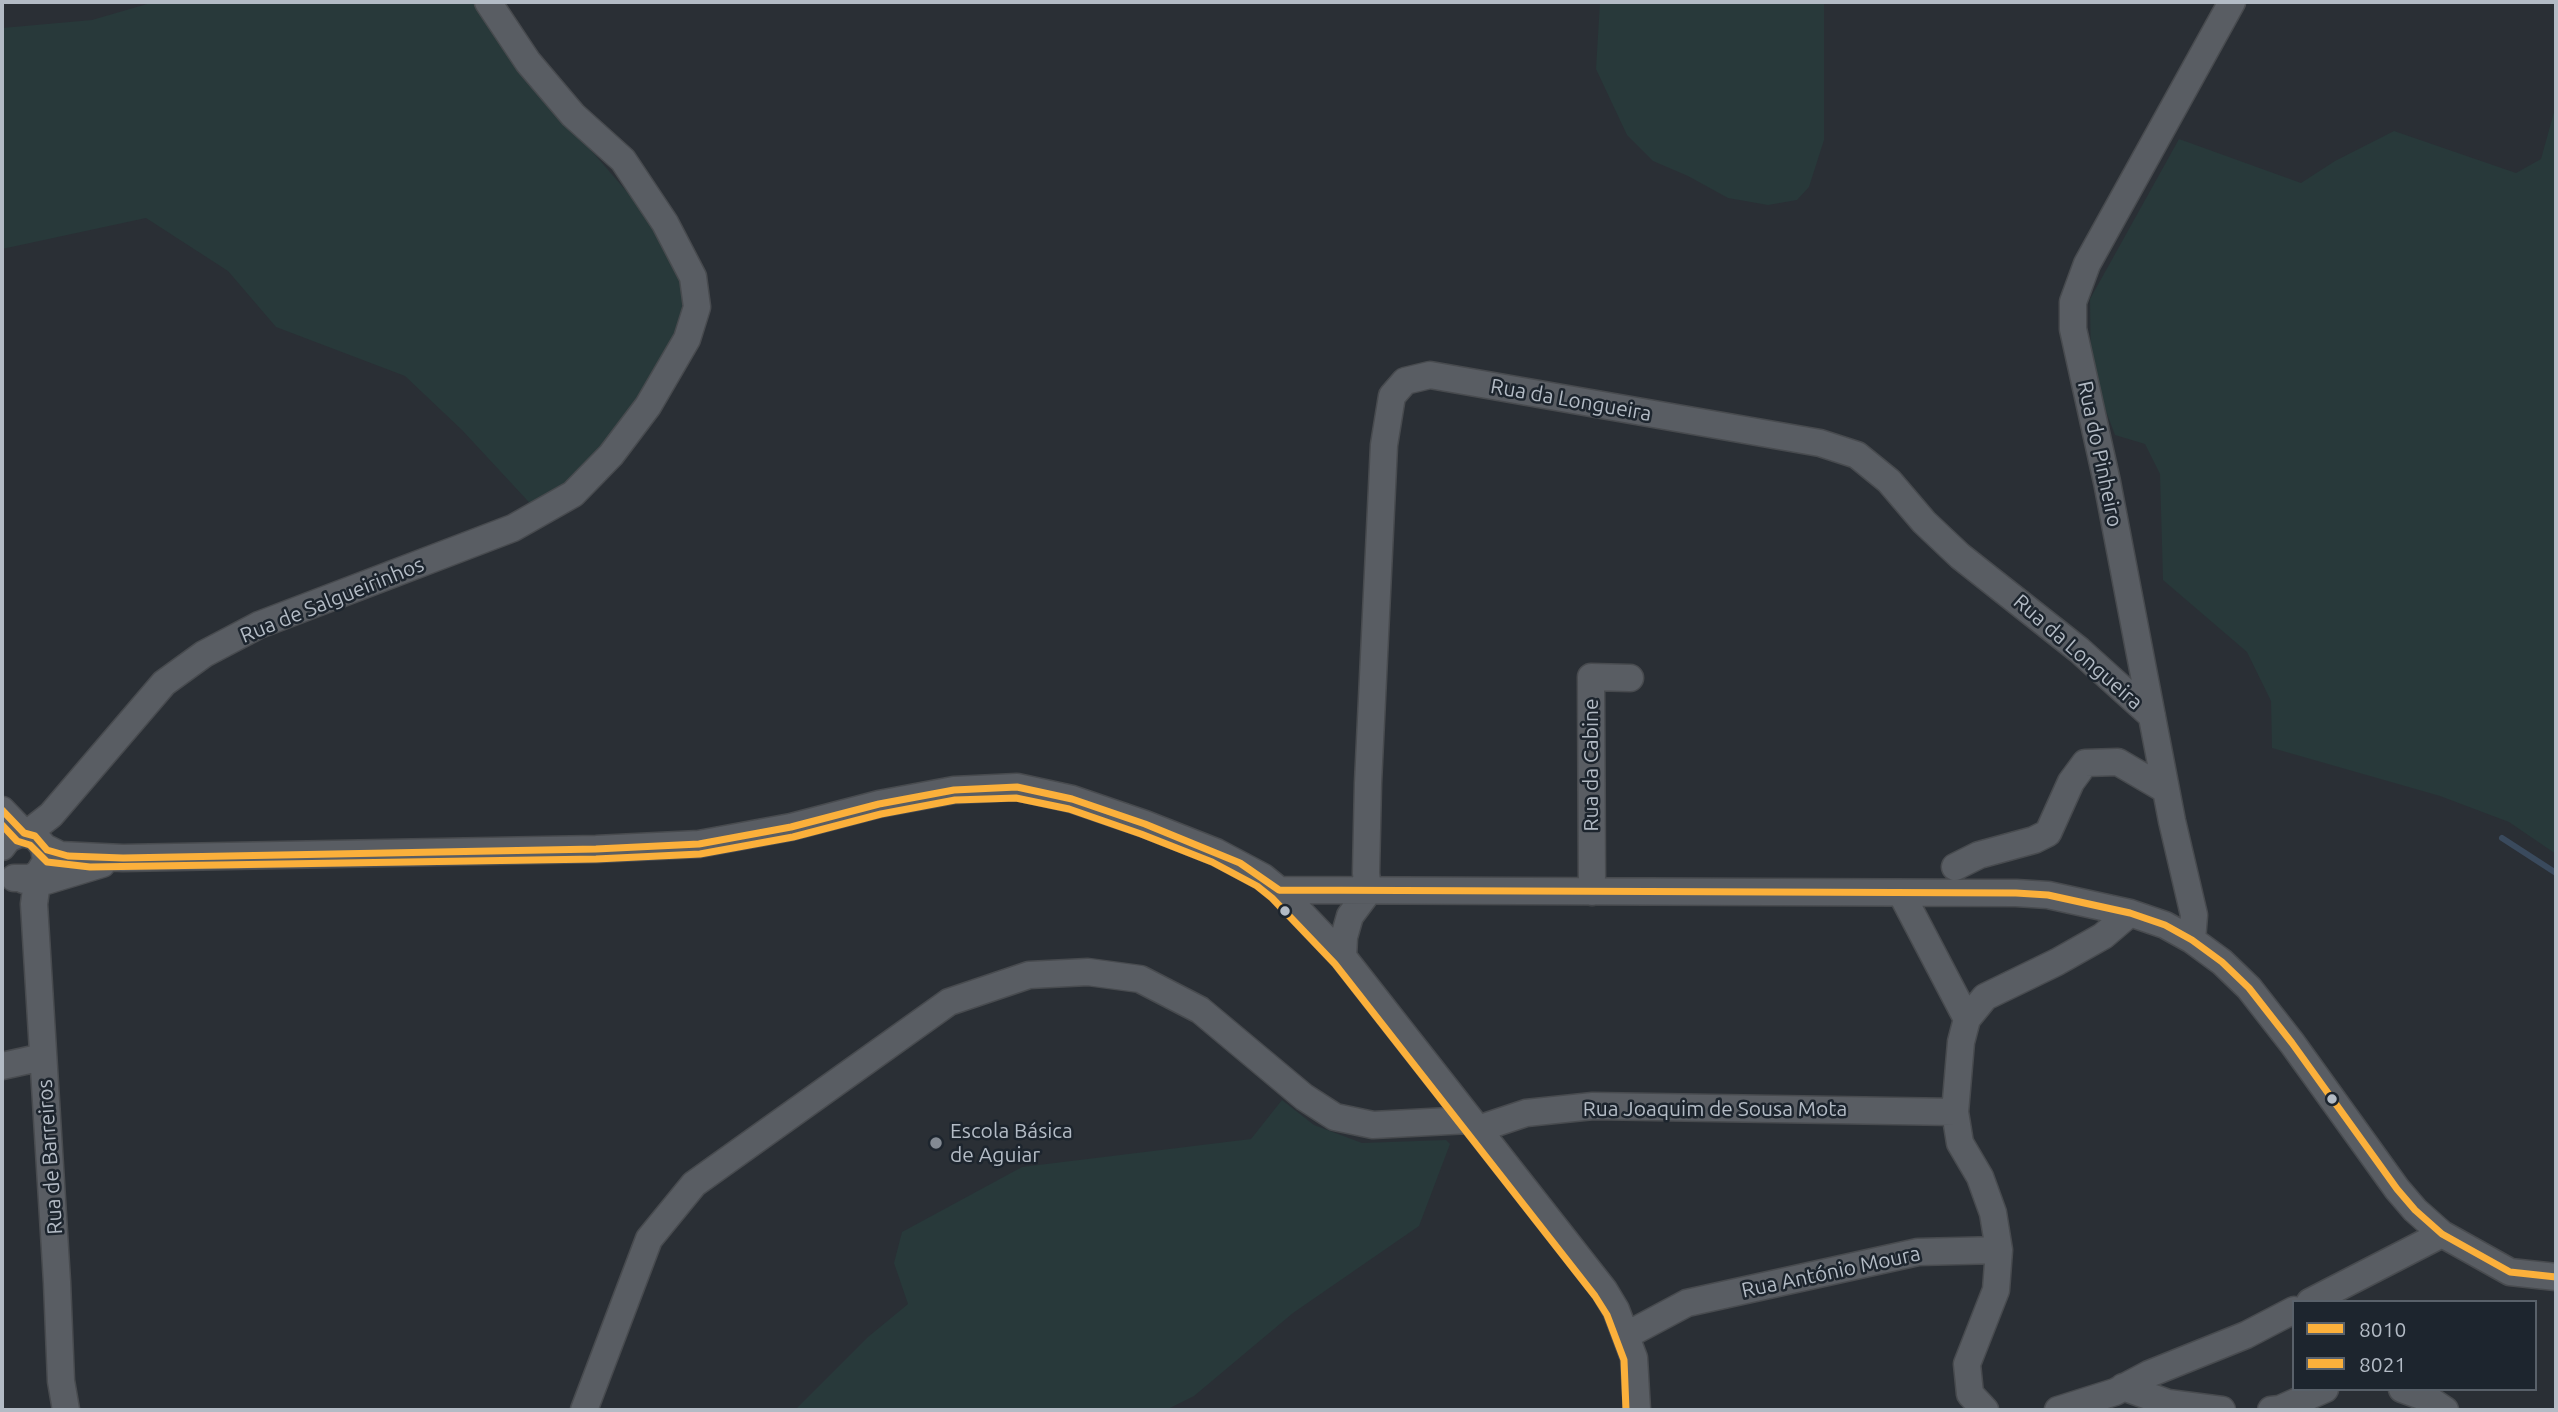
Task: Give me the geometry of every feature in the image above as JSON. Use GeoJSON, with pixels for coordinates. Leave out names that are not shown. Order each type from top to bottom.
{"type":"FeatureCollection","features":[{"type":"Feature","properties":{"kind":"street","name":"Rua de Salgueirinhos"},"geometry":{"type":"LineString","coordinates":[[27,861],[51,815],[164,683],[204,654],[259,625],[513,528],[573,494],[611,455],[648,406],[687,339],[697,307],[694,277],[665,223],[623,160],[565,106],[528,62],[488,2]]}},
{"type":"Feature","properties":{"kind":"street","name":"Rua do Pinheiro"},"geometry":{"type":"LineString","coordinates":[[2192,940],[2194,915],[2166,790],[2107,482],[2073,330],[2074,302],[2087,264],[2232,2]]}},
{"type":"Feature","properties":{"kind":"street","name":"Rua da Longueira"},"geometry":{"type":"LineString","coordinates":[[1368,892],[1368,783],[1384,445],[1392,396],[1405,381],[1430,374],[1819,443],[1857,455],[1889,481],[1924,523],[1959,556],[2079,650],[2152,716]]}},
{"type":"Feature","properties":{"kind":"street","name":"Rua da Cabine"},"geometry":{"type":"LineString","coordinates":[[1592,892],[1591,677],[1630,678]]}},
{"type":"Feature","properties":{"kind":"street"},"geometry":{"type":"LineString","coordinates":[[1955,867],[1979,855],[2035,840],[2048,833],[2071,782],[2085,763],[2118,762],[2166,790]]}},
{"type":"Feature","properties":{"kind":"street"},"geometry":{"type":"LineString","coordinates":[[2,811],[27,861],[52,853],[123,858],[596,849],[699,844],[791,827],[879,804],[954,790],[1017,787],[1072,799],[1145,824],[1240,863],[1279,890],[1343,957],[1604,1290],[1616,1310],[1634,1358],[1637,1410]]}},
{"type":"Feature","properties":{"kind":"street","name":"Rua de Barreiros"},"geometry":{"type":"LineString","coordinates":[[27,861],[43,1058],[61,1381],[66,1410]]}},
{"type":"Feature","properties":{"kind":"street"},"geometry":{"type":"LineString","coordinates":[[1279,890],[2048,895],[2130,913],[2165,925],[2192,940],[2222,962],[2249,988],[2397,1189],[2415,1210],[2442,1234],[2511,1272],[2556,1277]]}},
{"type":"Feature","properties":{"kind":"street"},"geometry":{"type":"LineString","coordinates":[[1343,957],[1344,936],[1350,916],[1368,892]]}},
{"type":"Feature","properties":{"kind":"street"},"geometry":{"type":"LineString","coordinates":[[1901,893],[1967,1018]]}},
{"type":"Feature","properties":{"kind":"street"},"geometry":{"type":"LineString","coordinates":[[1985,1410],[1970,1394],[1967,1364],[1996,1290],[1999,1250],[1993,1213],[1980,1177],[1960,1143],[1955,1112],[1961,1042],[1967,1018],[1985,997],[2103,936],[2130,913]]}},
{"type":"Feature","properties":{"kind":"street","name":"Rua Joaquim de Sousa Mota"},"geometry":{"type":"LineString","coordinates":[[584,1410],[649,1239],[694,1184],[948,1002],[1029,975],[1088,972],[1140,979],[1200,1010],[1304,1097],[1335,1117],[1373,1125],[1474,1125],[1526,1113],[1593,1106],[1955,1112]]}},
{"type":"Feature","properties":{"kind":"street"},"geometry":{"type":"LineString","coordinates":[[2,1066],[43,1058]]}},
{"type":"Feature","properties":{"kind":"street"},"geometry":{"type":"LineString","coordinates":[[2314,1300],[2442,1234]]}},
{"type":"Feature","properties":{"kind":"street","name":"Rua António Moura"},"geometry":{"type":"LineString","coordinates":[[1627,1335],[1687,1303],[1918,1252],[1999,1250]]}},
{"type":"Feature","properties":{"kind":"street"},"geometry":{"type":"LineString","coordinates":[[2125,1399],[2149,1374],[2246,1335],[2292,1311]]}},
{"type":"Feature","properties":{"kind":"street"},"geometry":{"type":"LineString","coordinates":[[2270,1410],[2320,1391]]}},
{"type":"Feature","properties":{"kind":"street"},"geometry":{"type":"LineString","coordinates":[[2408,1391],[2427,1398],[2445,1410]]}},
{"type":"Feature","properties":{"kind":"street"},"geometry":{"type":"LineString","coordinates":[[2058,1410],[2125,1399],[2222,1410]]}},
{"type":"Feature","properties":{"kind":"shaded area"},"geometry":{"type":"Polygon","coordinates":[[[154,2],[477,2],[513,60],[641,208],[685,279],[681,324],[634,406],[569,502],[539,513],[462,430],[405,376],[276,327],[228,271],[146,218],[2,249],[2,28],[92,20],[154,2]]]}},
{"type":"Feature","properties":{"kind":"shaded area"},"geometry":{"type":"Polygon","coordinates":[[[1600,2],[1824,2],[1824,140],[1809,187],[1797,200],[1768,205],[1728,198],[1653,161],[1627,135],[1596,69],[1600,2]]]}},
{"type":"Feature","properties":{"kind":"shaded area"},"geometry":{"type":"Polygon","coordinates":[[[2556,105],[2556,854],[2509,822],[2440,796],[2272,748],[2271,701],[2247,652],[2163,580],[2160,474],[2145,444],[2115,435],[2091,371],[2090,299],[2179,139],[2301,183],[2335,161],[2394,131],[2516,173],[2541,159],[2556,105]]]}},
{"type":"Feature","properties":{"kind":"shaded area"},"geometry":{"type":"Polygon","coordinates":[[[1282,1100],[1314,1125],[1362,1143],[1446,1140],[1450,1144],[1419,1226],[1293,1313],[1194,1396],[1166,1410],[795,1410],[868,1337],[908,1304],[894,1263],[902,1232],[1022,1167],[1251,1139],[1282,1100]]]}},
{"type":"Feature","properties":{"kind":"waterway"},"geometry":{"type":"LineString","coordinates":[[2502,838],[2556,873]]}},
{"type":"Feature","properties":{"kind":"transit line","name":"8010"},"geometry":{"type":"LineString","coordinates":[[2,810],[24,833],[35,836],[47,850],[68,856],[123,858],[596,849],[699,844],[791,827],[879,804],[954,790],[1017,787],[1072,799],[1145,824],[1240,863],[1279,890]]}},
{"type":"Feature","properties":{"kind":"transit line","name":"8021"},"geometry":{"type":"LineString","coordinates":[[2,825],[17,841],[30,845],[47,862],[90,867],[596,859],[700,854],[793,837],[881,814],[955,800],[1016,798],[1069,809],[1141,834],[1212,862],[1257,886],[1272,898],[1335,964],[1595,1296],[1607,1315],[1624,1360],[1626,1410]]}},
{"type":"Feature","properties":{"kind":"transit line","name":"8010"},"geometry":{"type":"LineString","coordinates":[[1279,890],[2016,893],[2048,895],[2130,913],[2165,925],[2192,940],[2222,962],[2249,988],[2397,1189],[2415,1210],[2442,1234],[2510,1272],[2556,1277]]}},
{"type":"Feature","properties":{"kind":"place","name":"Escola Básica de Aguiar"},"geometry":{"type":"Point","coordinates":[936,1143]}}]}
